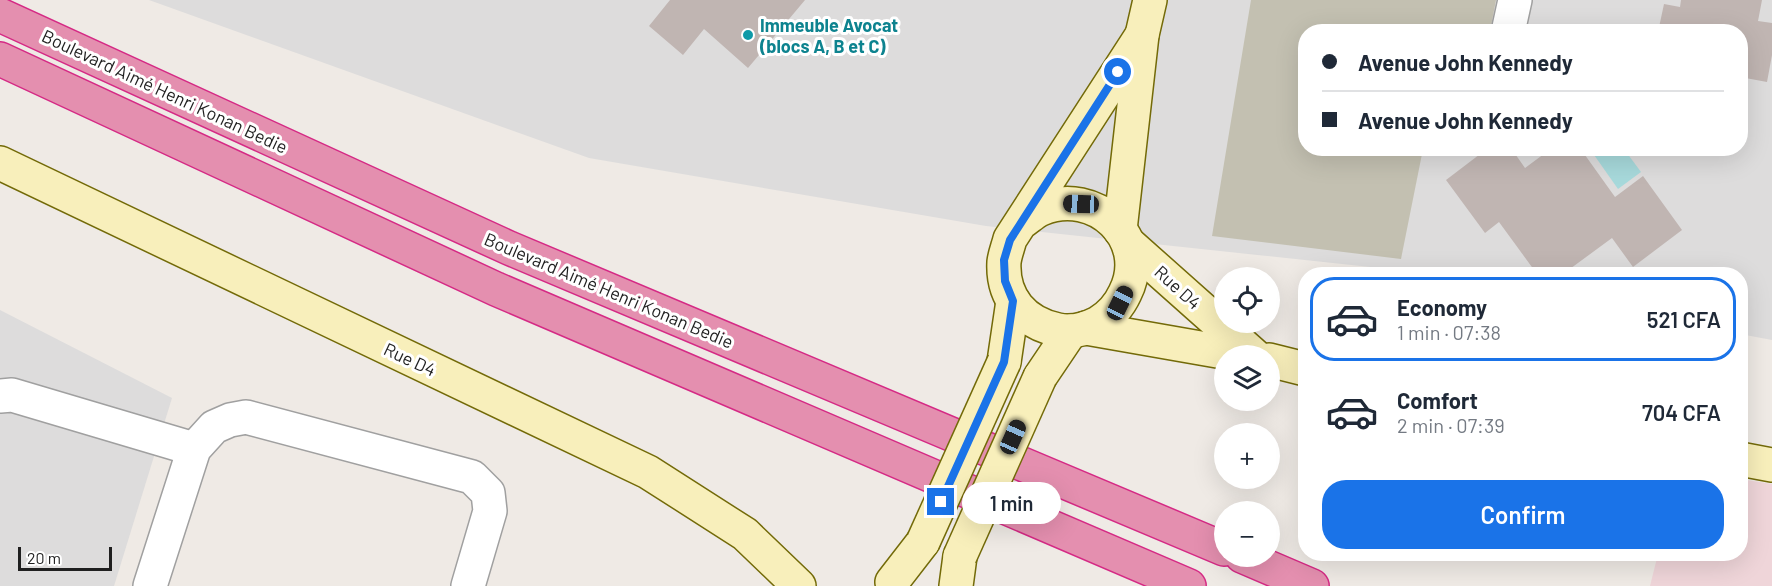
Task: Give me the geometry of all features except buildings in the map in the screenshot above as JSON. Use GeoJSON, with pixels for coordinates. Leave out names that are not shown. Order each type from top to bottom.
{"type":"FeatureCollection","features":[{"type":"Feature","properties":{"kind":"highway","name":"Boulevard Aimé Henri Konan Bedie"},"geometry":{"type":"LineString","coordinates":[[0,15],[509,248],[1214,545]]}},
{"type":"Feature","properties":{"kind":"highway"},"geometry":{"type":"LineString","coordinates":[[0,59],[496,289],[1189,586]]}},
{"type":"Feature","properties":{"kind":"highway"},"geometry":{"type":"LineString","coordinates":[[1268,567],[1312,586]]}},
{"type":"Feature","properties":{"kind":"main road"},"geometry":{"type":"LineString","coordinates":[[1124,236],[1142,35],[1150,0]]}},
{"type":"Feature","properties":{"kind":"main road"},"geometry":{"type":"LineString","coordinates":[[1022,222],[1039,210],[1059,203],[1081,204],[1100,211],[1117,224],[1124,236],[1132,263],[1130,284],[1120,303],[1106,319],[1079,330],[1066,332],[1045,327],[1026,317],[1013,301],[1005,281],[1004,260],[1010,240],[1142,35]]}},
{"type":"Feature","properties":{"kind":"main road","name":"Rue D4"},"geometry":{"type":"LineString","coordinates":[[0,163],[648,472],[745,534],[799,586]]}},
{"type":"Feature","properties":{"kind":"main road","name":"Rue D4"},"geometry":{"type":"LineString","coordinates":[[1124,236],[1243,345]]}},
{"type":"Feature","properties":{"kind":"main road"},"geometry":{"type":"LineString","coordinates":[[897,585],[923,542],[1004,362],[1013,301]]}},
{"type":"Feature","properties":{"kind":"main road"},"geometry":{"type":"LineString","coordinates":[[1079,330],[1214,351]]}},
{"type":"Feature","properties":{"kind":"main road"},"geometry":{"type":"LineString","coordinates":[[958,571],[1040,377],[1079,330]]}},
{"type":"Feature","properties":{"kind":"main road"},"geometry":{"type":"LineString","coordinates":[[1280,363],[1298,367]]}},
{"type":"Feature","properties":{"kind":"main road"},"geometry":{"type":"LineString","coordinates":[[1748,460],[1772,465]]}},
{"type":"Feature","properties":{"kind":"street"},"geometry":{"type":"LineString","coordinates":[[1510,24],[1515,0]]}},
{"type":"Feature","properties":{"kind":"street"},"geometry":{"type":"LineString","coordinates":[[0,396],[12,394],[194,449]]}},
{"type":"Feature","properties":{"kind":"street"},"geometry":{"type":"LineString","coordinates":[[150,586],[194,449],[214,427],[230,420],[246,417],[472,477],[488,493],[490,511],[468,586]]}},
{"type":"Feature","properties":{"kind":"shaded area"},"geometry":{"type":"Polygon","coordinates":[[[149,0],[1772,0],[1772,340],[1748,336],[1748,267],[1370,267],[986,226],[589,158],[149,0]]]}},
{"type":"Feature","properties":{"kind":"shaded area"},"geometry":{"type":"Polygon","coordinates":[[[1251,0],[1496,0],[1491,24],[1298,24],[1298,156],[1422,156],[1401,259],[1212,236],[1251,0]]]}},
{"type":"Feature","properties":{"kind":"shaded area"},"geometry":{"type":"Polygon","coordinates":[[[0,310],[172,398],[114,586],[0,586],[0,310]]]}},
{"type":"Feature","properties":{"kind":"shaded area"},"geometry":{"type":"Polygon","coordinates":[[[1748,480],[1772,484],[1772,586],[1650,586],[1656,561],[1748,561],[1748,480]]]}},
{"type":"Feature","properties":{"kind":"water"},"geometry":{"type":"Polygon","coordinates":[[[1595,156],[1629,156],[1641,172],[1618,189],[1595,156]]]}},
{"type":"Feature","properties":{"kind":"place","name":"Immeuble Avocat (blocs A, B et C)"},"geometry":{"type":"Point","coordinates":[748,35]}},
{"type":"Feature","properties":{"kind":"route"},"geometry":{"type":"LineString","coordinates":[[941,502],[1004,362],[1013,301],[1005,281],[1004,260],[1010,240],[1118,72]]}}]}
